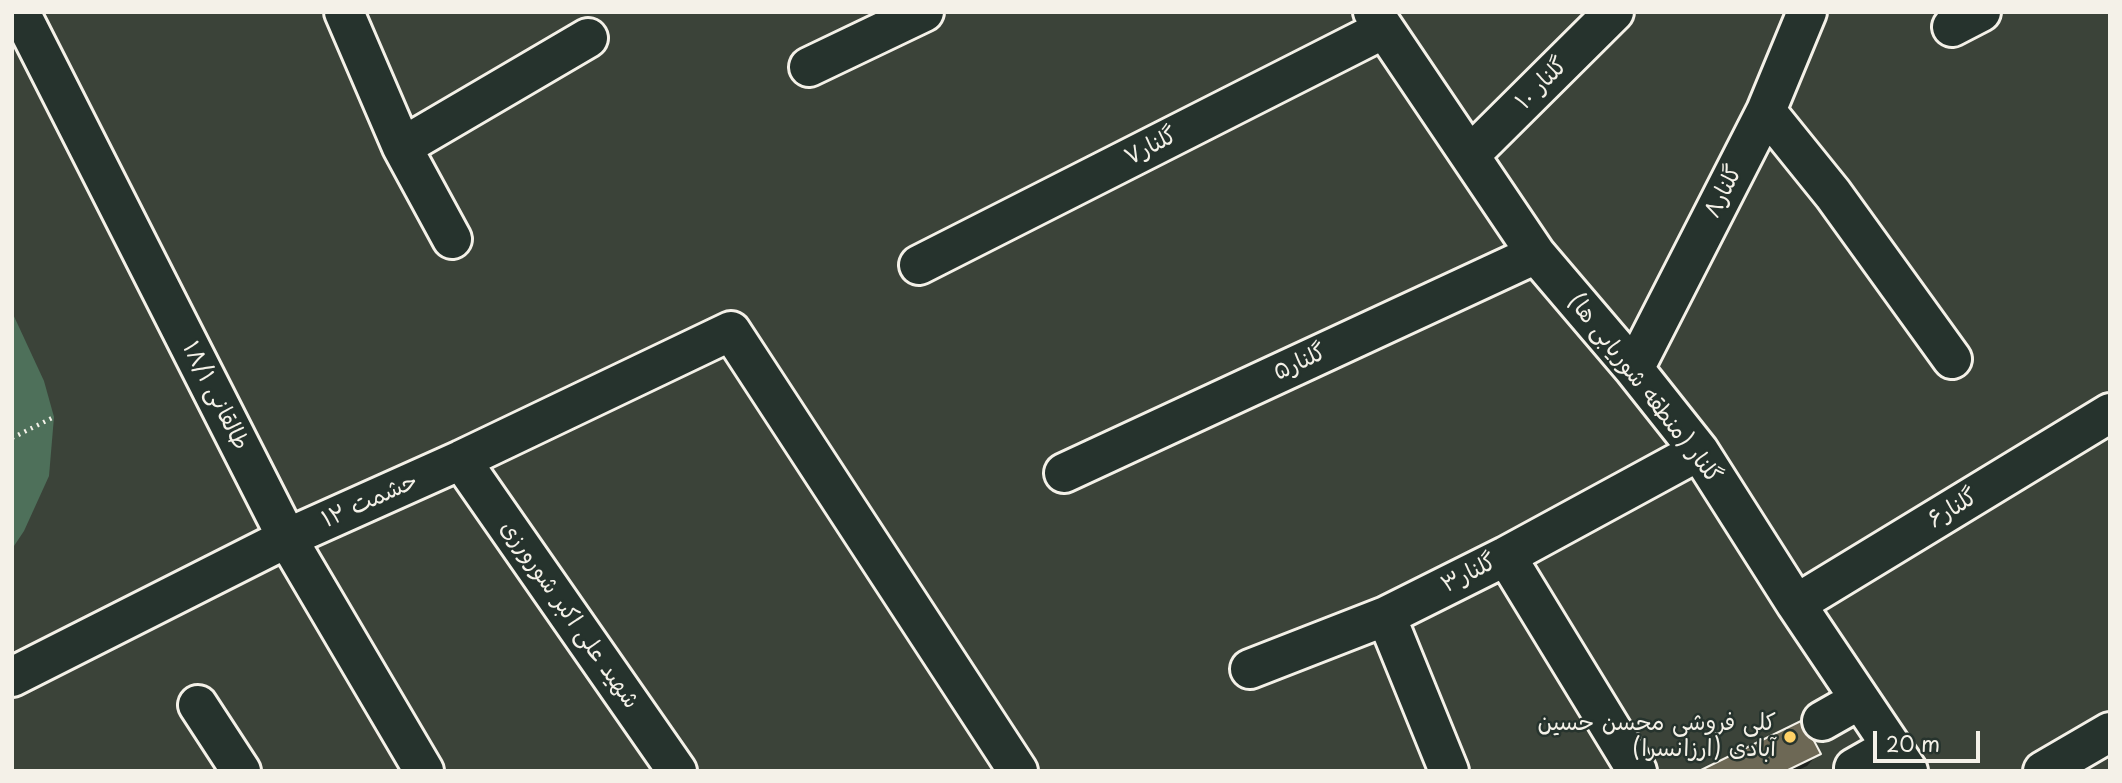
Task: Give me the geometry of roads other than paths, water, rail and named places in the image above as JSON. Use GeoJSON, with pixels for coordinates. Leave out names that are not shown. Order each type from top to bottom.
{"type":"FeatureCollection","features":[{"type":"Feature","properties":{"kind":"street"},"geometry":{"type":"LineString","coordinates":[[344,12],[402,147],[452,239]]}},
{"type":"Feature","properties":{"kind":"street"},"geometry":{"type":"LineString","coordinates":[[809,66],[924,12]]}},
{"type":"Feature","properties":{"kind":"street","name":"گلنار ۱۰"},"geometry":{"type":"LineString","coordinates":[[1470,155],[1614,12]]}},
{"type":"Feature","properties":{"kind":"street","name":"طالقانی ۱۸/۱"},"geometry":{"type":"LineString","coordinates":[[31,15],[287,538],[424,771]]}},
{"type":"Feature","properties":{"kind":"street","name":"گلنار (منطقه شوریابی ها)"},"geometry":{"type":"LineString","coordinates":[[1378,20],[1536,254],[1634,369],[1699,451],[1900,759]]}},
{"type":"Feature","properties":{"kind":"street","name":"گلنار۷"},"geometry":{"type":"LineString","coordinates":[[919,265],[1378,20]]}},
{"type":"Feature","properties":{"kind":"street","name":"گلنار۸"},"geometry":{"type":"LineString","coordinates":[[1634,369],[1766,111],[1796,21]]}},
{"type":"Feature","properties":{"kind":"street"},"geometry":{"type":"LineString","coordinates":[[402,147],[588,38]]}},
{"type":"Feature","properties":{"kind":"street"},"geometry":{"type":"LineString","coordinates":[[1766,111],[1833,194],[1952,359]]}},
{"type":"Feature","properties":{"kind":"street","name":"گلنار۵"},"geometry":{"type":"LineString","coordinates":[[1064,473],[1536,254]]}},
{"type":"Feature","properties":{"kind":"street","name":"حشمت ۱۲"},"geometry":{"type":"LineString","coordinates":[[12,677],[287,538],[461,460],[731,331],[1017,771]]}},
{"type":"Feature","properties":{"kind":"street","name":"گلنار۶"},"geometry":{"type":"LineString","coordinates":[[1797,604],[2110,413]]}},
{"type":"Feature","properties":{"kind":"street","name":"گلنار۳"},"geometry":{"type":"LineString","coordinates":[[1250,669],[1386,616],[1506,556],[1699,451]]}},
{"type":"Feature","properties":{"kind":"street","name":"شهید علی اکبر شورورزی"},"geometry":{"type":"LineString","coordinates":[[461,460],[677,771]]}},
{"type":"Feature","properties":{"kind":"street"},"geometry":{"type":"LineString","coordinates":[[1506,556],[1637,771]]}},
{"type":"Feature","properties":{"kind":"street"},"geometry":{"type":"LineString","coordinates":[[1386,616],[1449,771]]}},
{"type":"Feature","properties":{"kind":"street"},"geometry":{"type":"LineString","coordinates":[[1822,721],[1859,700]]}},
{"type":"Feature","properties":{"kind":"street"},"geometry":{"type":"LineString","coordinates":[[198,705],[241,771]]}},
{"type":"Feature","properties":{"kind":"street"},"geometry":{"type":"LineString","coordinates":[[2043,771],[2110,732]]}},
{"type":"Feature","properties":{"kind":"street"},"geometry":{"type":"LineString","coordinates":[[1854,768],[1900,759]]}},
{"type":"Feature","properties":{"kind":"place","name":"کلی فروشی محسن حسین آبادی (ارزانسرا)"},"geometry":{"type":"Point","coordinates":[1790,737]}}]}
